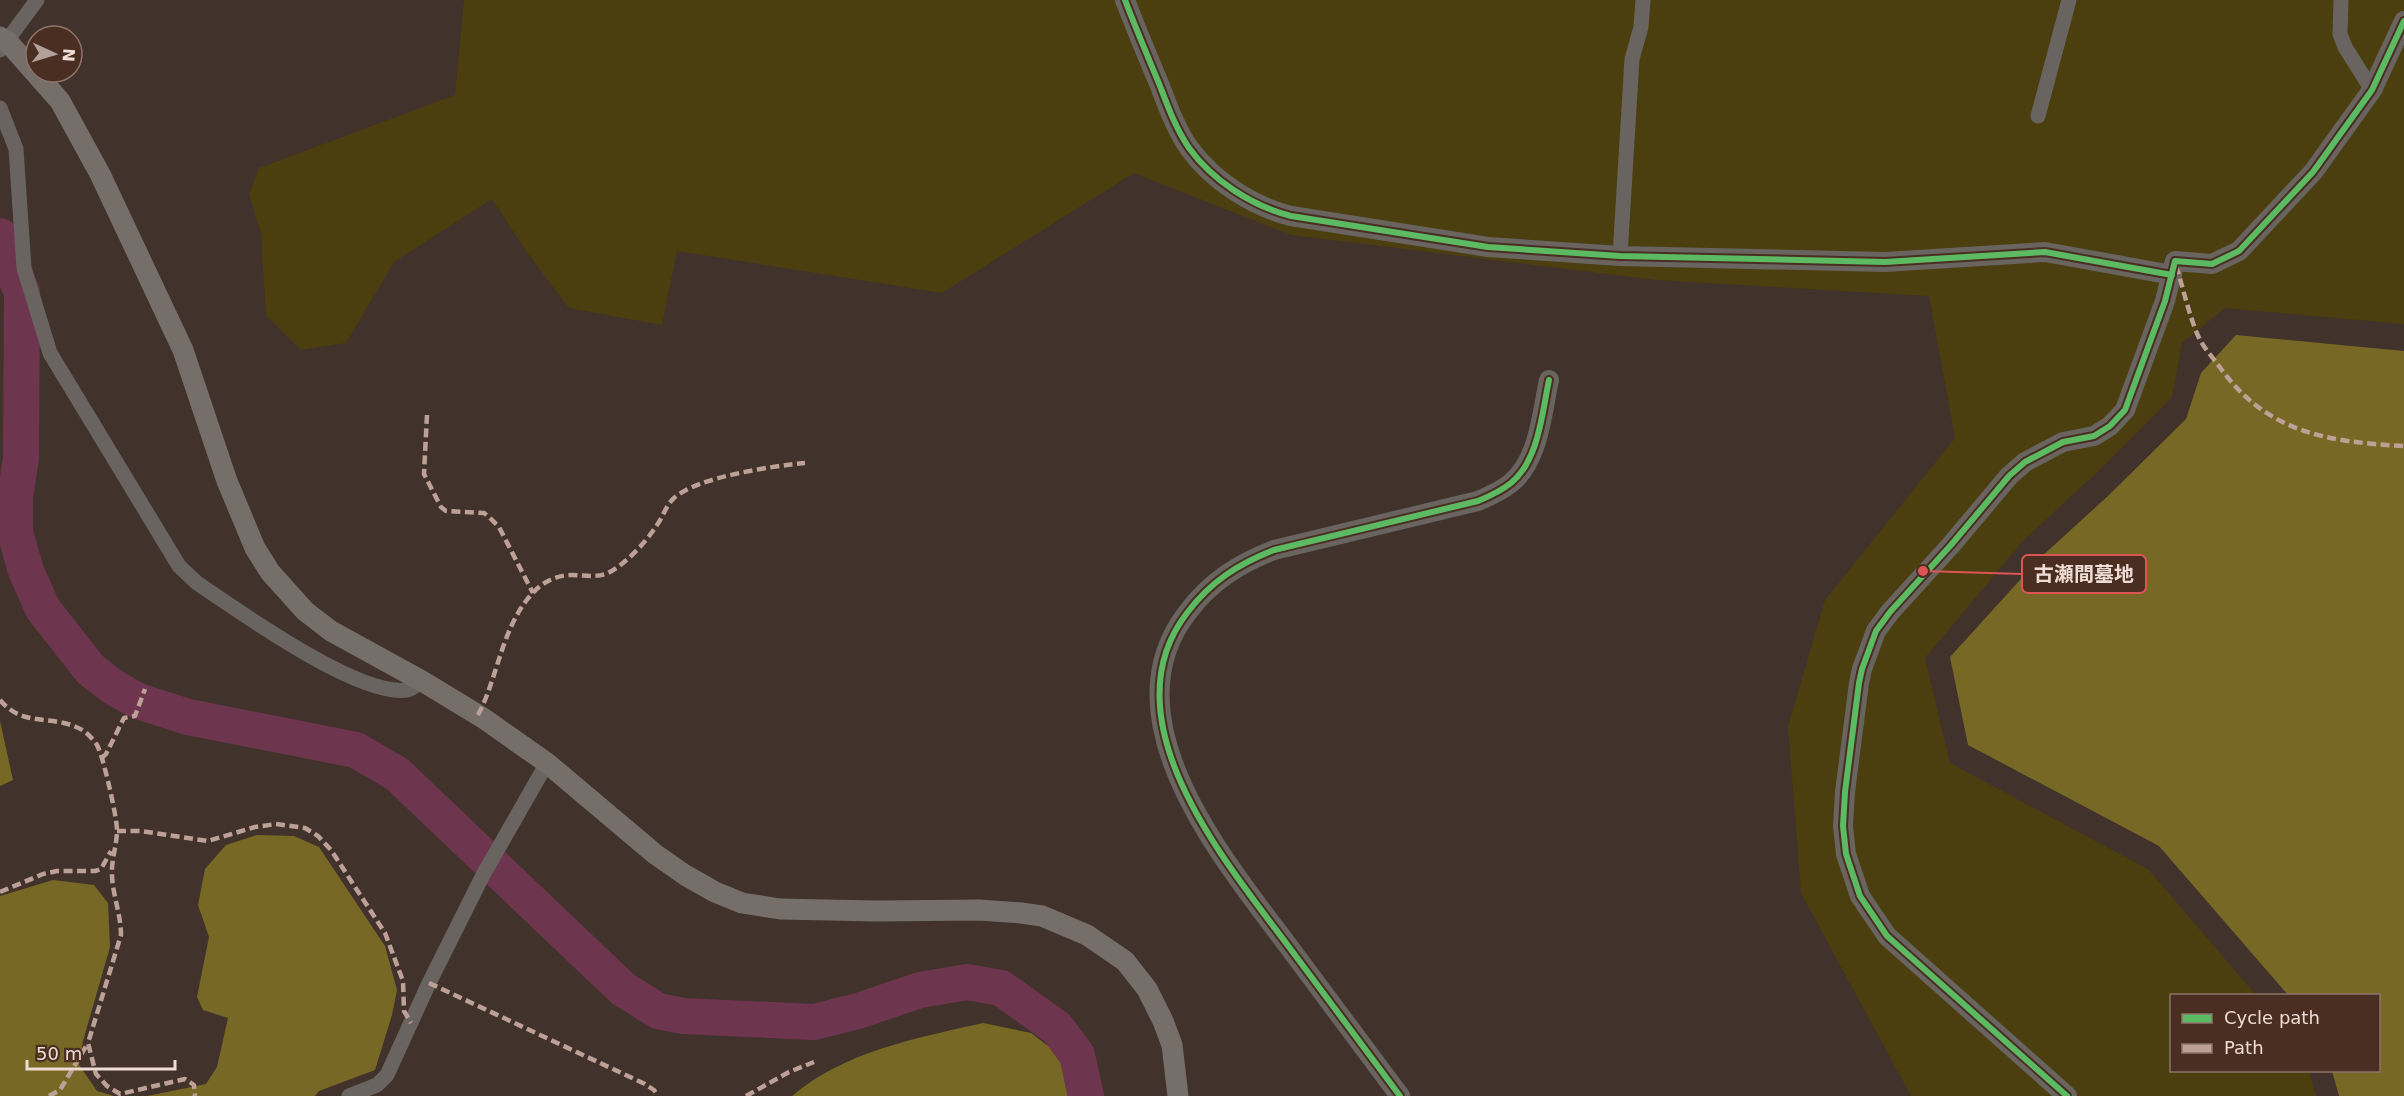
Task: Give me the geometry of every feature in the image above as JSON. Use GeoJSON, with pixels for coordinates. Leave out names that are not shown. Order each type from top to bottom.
{"type":"FeatureCollection","features":[{"type":"Feature","properties":{"kind":"main road"},"geometry":{"type":"LineString","coordinates":[[2,43],[60,101],[115,203],[183,350],[239,513],[255,548],[270,572],[305,611],[331,631],[422,681],[483,718],[547,764],[655,854],[715,892],[742,903],[807,911],[979,910],[1021,913],[1042,916],[1088,935],[1125,961],[1147,989],[1172,1045],[1178,1096]]}},
{"type":"Feature","properties":{"kind":"street"},"geometry":{"type":"LineString","coordinates":[[2,43],[37,0]]}},
{"type":"Feature","properties":{"kind":"street"},"geometry":{"type":"LineString","coordinates":[[1125,0],[1175,124],[1190,149],[1227,184],[1245,198],[1267,210],[1291,216],[1488,247],[1620,256],[1885,262],[2045,252],[2172,275]]}},
{"type":"Feature","properties":{"kind":"street"},"geometry":{"type":"LineString","coordinates":[[1620,256],[1632,59],[1641,27],[1643,0]]}},
{"type":"Feature","properties":{"kind":"street"},"geometry":{"type":"LineString","coordinates":[[2037,116],[2069,0]]}},
{"type":"Feature","properties":{"kind":"street"},"geometry":{"type":"LineString","coordinates":[[2341,0],[2340,34],[2345,47],[2372,90]]}},
{"type":"Feature","properties":{"kind":"street"},"geometry":{"type":"LineString","coordinates":[[2067,1096],[1887,936],[1860,897],[1846,854],[1843,826],[1860,676],[1876,631],[1890,612],[2009,476],[2025,462],[2063,442],[2094,436],[2110,426],[2125,410],[2165,301],[2175,261],[2212,264],[2239,251],[2313,172],[2372,90],[2404,21]]}},
{"type":"Feature","properties":{"kind":"street"},"geometry":{"type":"LineString","coordinates":[[0,108],[16,149],[24,268],[50,352],[179,566],[197,583],[330,668],[377,687],[408,690],[422,681]]}},
{"type":"Feature","properties":{"kind":"street"},"geometry":{"type":"LineString","coordinates":[[1400,1096],[1228,865],[1193,806],[1168,748],[1162,724],[1159,696],[1162,668],[1167,644],[1199,597],[1220,578],[1246,561],[1274,550],[1478,501],[1497,493],[1512,482],[1524,467],[1530,454],[1538,431],[1549,380]]}},
{"type":"Feature","properties":{"kind":"street"},"geometry":{"type":"LineString","coordinates":[[349,1096],[377,1085],[387,1074],[483,875],[547,764]]}},
{"type":"Feature","properties":{"kind":"shaded area"},"geometry":{"type":"Polygon","coordinates":[[[464,0],[2404,0],[2404,324],[2225,308],[2182,343],[2172,397],[2092,477],[2023,541],[1925,658],[1950,763],[2148,869],[2255,994],[2170,994],[2170,1072],[2309,1072],[2316,1096],[1911,1096],[1801,893],[1788,726],[1825,600],[1955,438],[1929,296],[1656,280],[1291,235],[1134,173],[942,293],[677,251],[662,325],[569,308],[526,251],[492,199],[394,262],[346,343],[301,350],[266,315],[261,234],[249,194],[259,168],[455,95],[464,0]]]}},
{"type":"Feature","properties":{"kind":"shaded area"},"geometry":{"type":"Polygon","coordinates":[[[2236,335],[2404,351],[2404,1096],[2339,1096],[2332,1072],[2380,1072],[2380,994],[2287,994],[2159,846],[1968,745],[1950,657],[2040,558],[2109,495],[2186,419],[2201,373],[2236,335]]]}},
{"type":"Feature","properties":{"kind":"shaded area"},"geometry":{"type":"Polygon","coordinates":[[[0,721],[13,780],[0,786],[0,721]]]}},
{"type":"Feature","properties":{"kind":"shaded area"},"geometry":{"type":"Polygon","coordinates":[[[257,835],[294,836],[319,847],[385,946],[397,990],[392,1015],[375,1070],[319,1091],[315,1096],[147,1096],[206,1084],[217,1067],[228,1018],[203,1010],[197,997],[209,937],[198,905],[205,869],[226,845],[257,835]]]}},
{"type":"Feature","properties":{"kind":"shaded area"},"geometry":{"type":"Polygon","coordinates":[[[53,880],[94,885],[108,903],[110,947],[83,1041],[79,1065],[97,1091],[114,1096],[0,1096],[0,896],[53,880]]]}},
{"type":"Feature","properties":{"kind":"shaded area"},"geometry":{"type":"Polygon","coordinates":[[[983,1023],[1031,1033],[1060,1055],[1066,1088],[1074,1096],[792,1096],[835,1068],[858,1057],[908,1041],[983,1023]]]}},
{"type":"Feature","properties":{"kind":"waterway"},"geometry":{"type":"LineString","coordinates":[[0,236],[1,251],[22,291],[21,458],[15,497],[15,532],[26,571],[43,609],[90,669],[113,687],[138,701],[188,717],[356,750],[397,774],[623,989],[658,1011],[683,1016],[814,1022],[858,1011],[920,990],[967,982],[1001,988],[1057,1028],[1077,1055],[1086,1096]]}},
{"type":"Feature","properties":{"kind":"marked path"},"geometry":{"type":"LineString","coordinates":[[2176,266],[2200,340],[2237,389],[2257,406],[2278,420],[2324,437],[2404,446]]}},
{"type":"Feature","properties":{"kind":"marked path"},"geometry":{"type":"LineString","coordinates":[[427,415],[424,474],[441,507],[446,511],[484,513],[490,518],[499,527],[533,593]]}},
{"type":"Feature","properties":{"kind":"marked path"},"geometry":{"type":"LineString","coordinates":[[478,715],[511,628],[526,601],[540,586],[558,577],[599,575],[615,569],[641,545],[657,525],[671,501],[700,484],[736,474],[805,463]]}},
{"type":"Feature","properties":{"kind":"marked path"},"geometry":{"type":"LineString","coordinates":[[102,758],[124,718],[135,716],[145,689]]}},
{"type":"Feature","properties":{"kind":"marked path"},"geometry":{"type":"LineString","coordinates":[[0,700],[19,715],[62,723],[84,731],[97,745],[106,773],[116,823],[117,836],[112,876],[121,935],[88,1043],[96,1074],[107,1086],[120,1094],[185,1079],[194,1085],[195,1096]]}},
{"type":"Feature","properties":{"kind":"marked path"},"geometry":{"type":"LineString","coordinates":[[117,831],[141,831],[208,841],[255,827],[276,824],[305,828],[318,836],[331,850],[385,933],[403,981],[404,1011],[411,1023]]}},
{"type":"Feature","properties":{"kind":"marked path"},"geometry":{"type":"LineString","coordinates":[[0,892],[43,874],[101,869],[111,851]]}},
{"type":"Feature","properties":{"kind":"marked path"},"geometry":{"type":"LineString","coordinates":[[429,983],[645,1084],[658,1096]]}},
{"type":"Feature","properties":{"kind":"marked path"},"geometry":{"type":"LineString","coordinates":[[49,1096],[60,1090],[88,1043]]}},
{"type":"Feature","properties":{"kind":"marked path"},"geometry":{"type":"LineString","coordinates":[[746,1096],[789,1072],[814,1062]]}},
{"type":"Feature","properties":{"kind":"cycle path"},"geometry":{"type":"LineString","coordinates":[[1125,0],[1173,118],[1189,148],[1210,171],[1234,191],[1262,206],[1291,216],[1488,247],[1620,256],[1885,262],[2045,252],[2172,275]]}},
{"type":"Feature","properties":{"kind":"cycle path"},"geometry":{"type":"LineString","coordinates":[[2067,1096],[1887,936],[1860,896],[1846,854],[1843,826],[1845,792],[1862,669],[1876,631],[1890,612],[2009,476],[2025,462],[2063,442],[2094,436],[2110,426],[2125,410],[2165,301],[2175,261],[2212,264],[2239,251],[2313,172],[2372,90],[2404,21]]}},
{"type":"Feature","properties":{"kind":"cycle path"},"geometry":{"type":"LineString","coordinates":[[1400,1096],[1233,871],[1182,786],[1166,741],[1159,697],[1165,654],[1187,613],[1196,602],[1215,583],[1248,561],[1274,550],[1478,501],[1507,486],[1528,462],[1538,435],[1549,380]]}},
{"type":"Feature","properties":{"kind":"place","name":"古瀬間墓地"},"geometry":{"type":"Point","coordinates":[1923,571]}}]}
